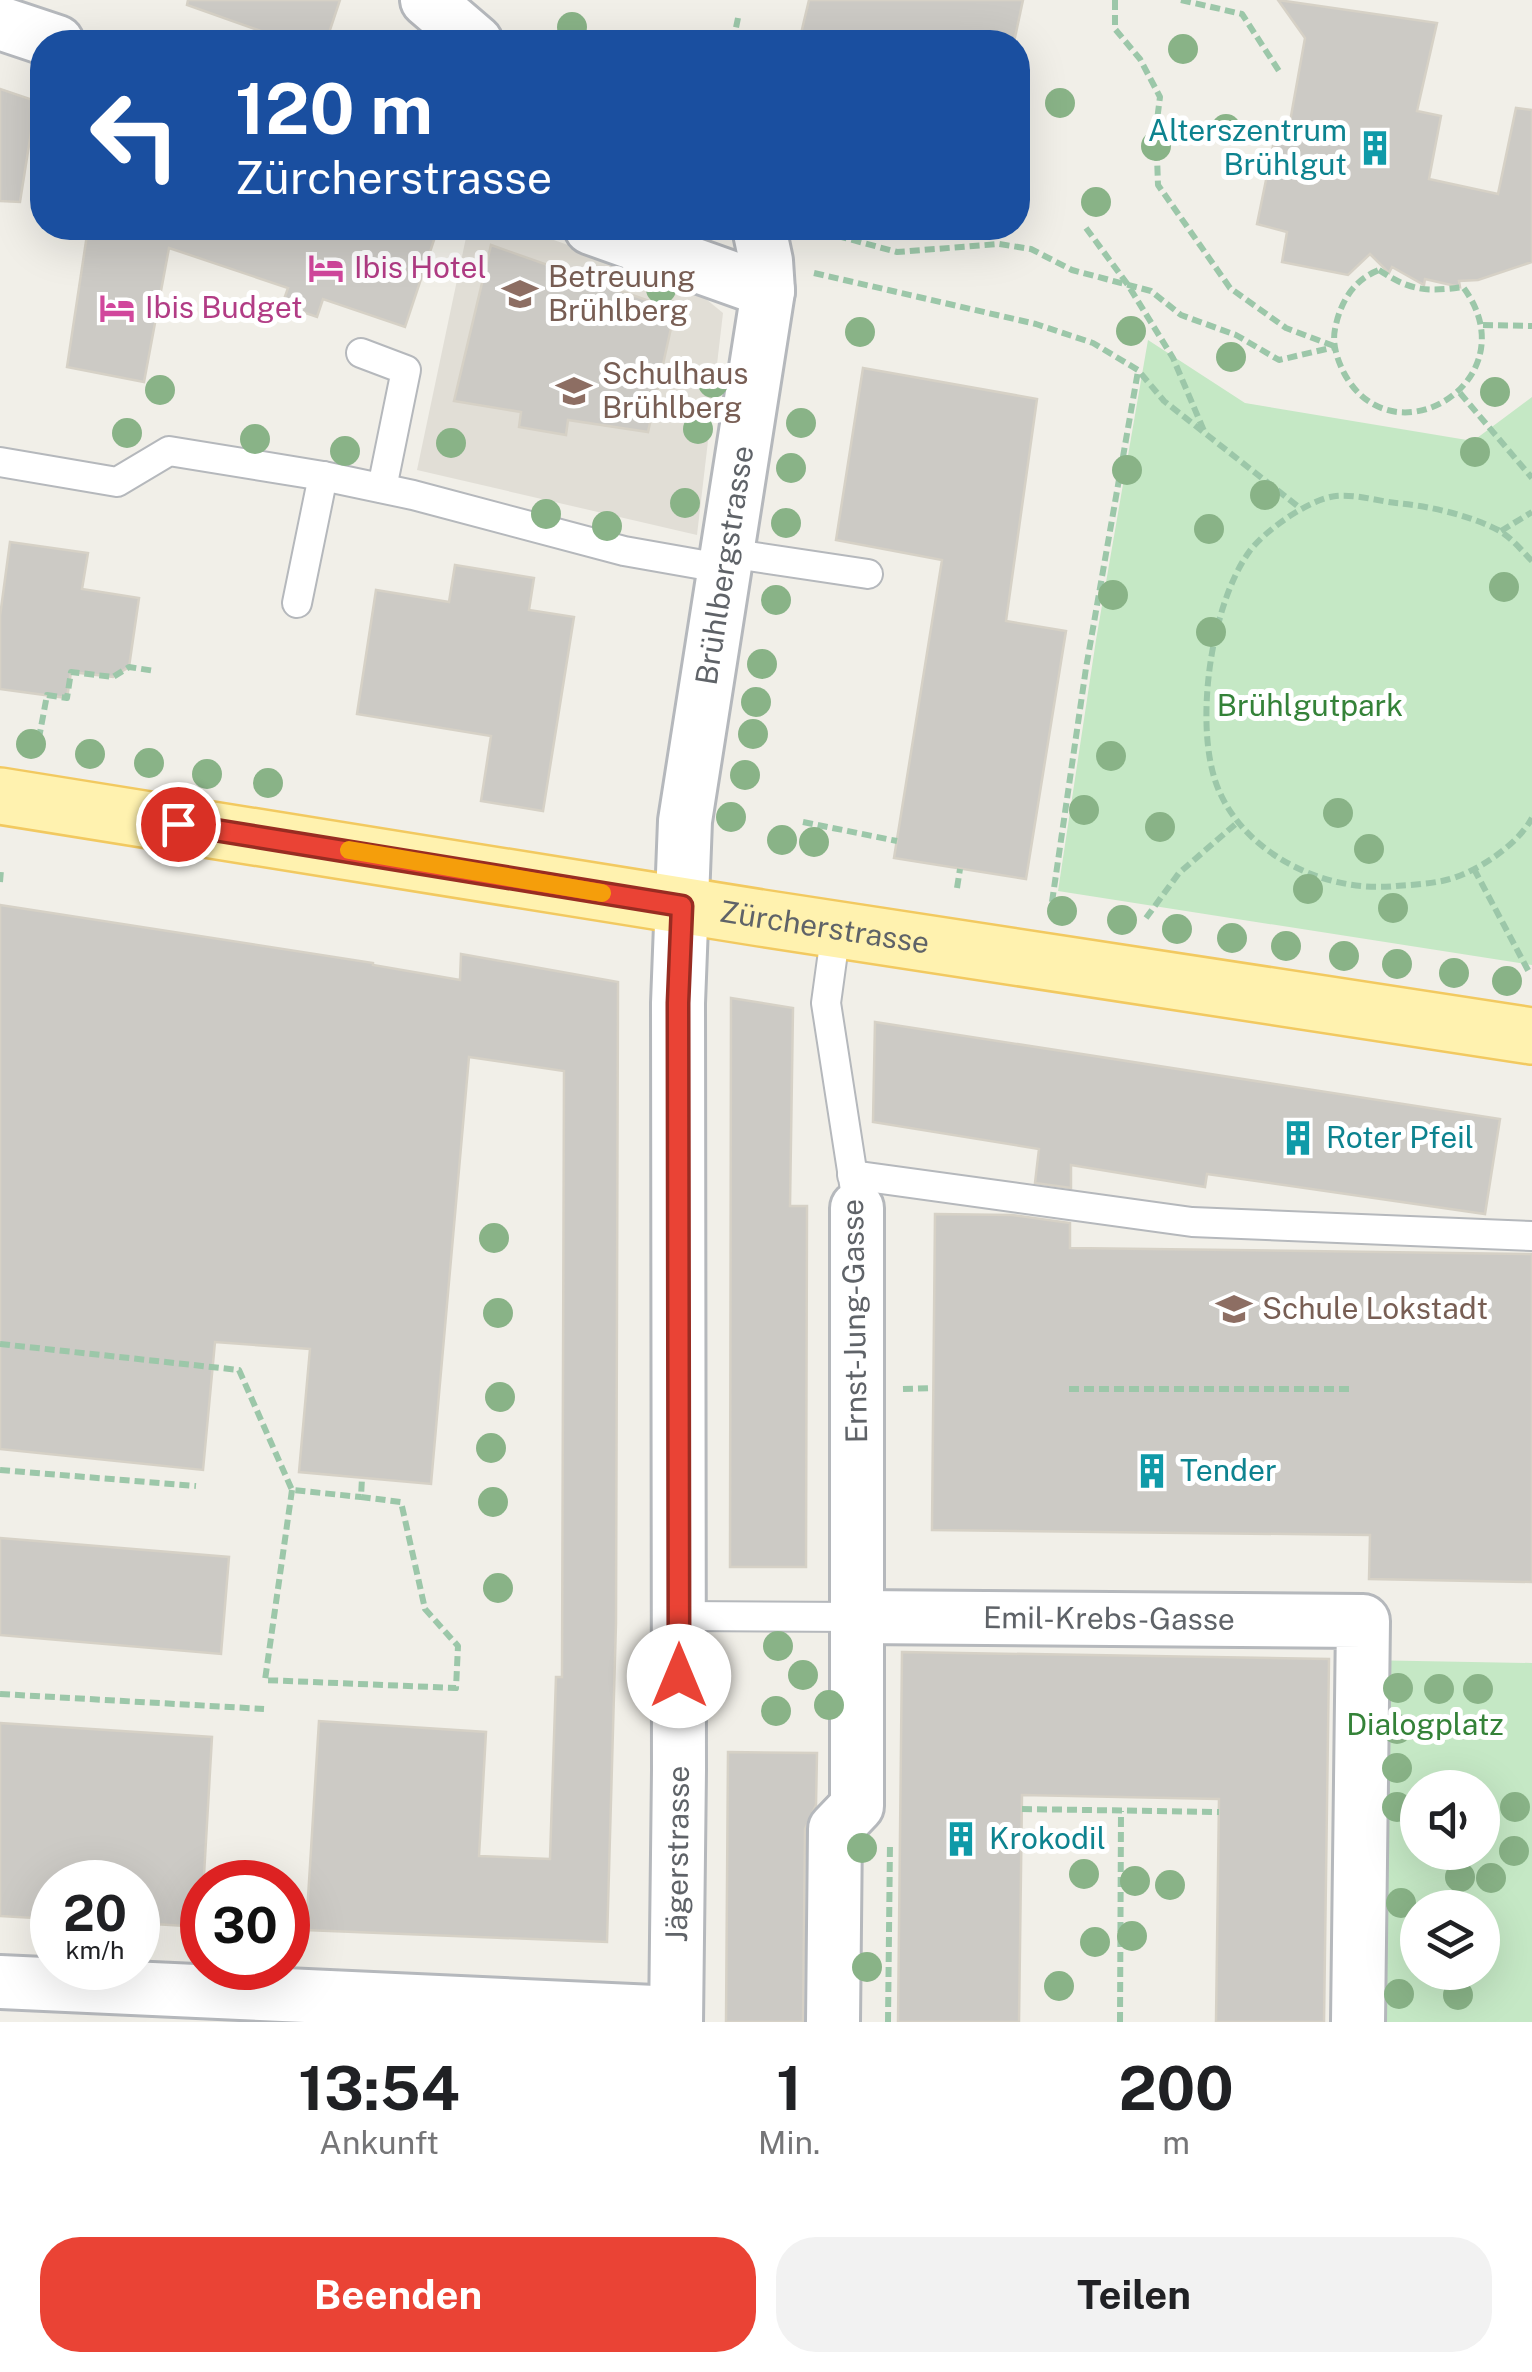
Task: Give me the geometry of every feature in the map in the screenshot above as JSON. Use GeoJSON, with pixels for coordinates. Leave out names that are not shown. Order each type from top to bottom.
{"type":"FeatureCollection","features":[{"type":"Feature","properties":{"kind":"main road","name":"Zürcherstrasse"},"geometry":{"type":"LineString","coordinates":[[18,778],[682,906],[1532,1036]]}},
{"type":"Feature","properties":{"kind":"street"},"geometry":{"type":"LineString","coordinates":[[427,0],[462,30]]}},
{"type":"Feature","properties":{"kind":"street"},"geometry":{"type":"LineString","coordinates":[[0,23],[30,33]]}},
{"type":"Feature","properties":{"kind":"street"},"geometry":{"type":"LineString","coordinates":[[656,240],[764,260]]}},
{"type":"Feature","properties":{"kind":"street","name":"Brühlbergstrasse"},"geometry":{"type":"LineString","coordinates":[[682,906],[685,821],[727,561],[764,260]]}},
{"type":"Feature","properties":{"kind":"street","name":"Jägerstrasse"},"geometry":{"type":"LineString","coordinates":[[676,2018],[678,1003],[682,906]]}},
{"type":"Feature","properties":{"kind":"street","name":"Ernst-Jung-Gasse"},"geometry":{"type":"LineString","coordinates":[[833,2022],[835,1830],[856,1806],[855,1191]]}},
{"type":"Feature","properties":{"kind":"street","name":"Emil-Krebs-Gasse"},"geometry":{"type":"LineString","coordinates":[[857,1617],[1363,1621],[1358,2022]]}},
{"type":"Feature","properties":{"kind":"street"},"geometry":{"type":"LineString","coordinates":[[0,1982],[174,2007],[676,2018]]}},
{"type":"Feature","properties":{"kind":"lane"},"geometry":{"type":"LineString","coordinates":[[361,354],[406,370],[382,488]]}},
{"type":"Feature","properties":{"kind":"lane"},"geometry":{"type":"LineString","coordinates":[[0,462],[117,482],[169,450],[382,488],[624,551],[868,574]]}},
{"type":"Feature","properties":{"kind":"lane"},"geometry":{"type":"LineString","coordinates":[[298,603],[323,476]]}},
{"type":"Feature","properties":{"kind":"lane"},"geometry":{"type":"LineString","coordinates":[[836,930],[826,1002],[855,1191]]}},
{"type":"Feature","properties":{"kind":"lane","name":"Ernst-Jung-Gasse"},"geometry":{"type":"LineString","coordinates":[[855,1191],[1192,1222],[1532,1236]]}},
{"type":"Feature","properties":{"kind":"lane"},"geometry":{"type":"LineString","coordinates":[[678,1616],[857,1617]]}},
{"type":"Feature","properties":{"kind":"path"},"geometry":{"type":"LineString","coordinates":[[1115,0],[1116,30],[1140,59],[1160,96],[1156,128],[1158,185],[1230,288],[1286,328],[1336,346]]}},
{"type":"Feature","properties":{"kind":"path"},"geometry":{"type":"LineString","coordinates":[[1181,0],[1242,14],[1280,74]]}},
{"type":"Feature","properties":{"kind":"path"},"geometry":{"type":"LineString","coordinates":[[736,30],[738,18]]}},
{"type":"Feature","properties":{"kind":"path"},"geometry":{"type":"LineString","coordinates":[[1086,228],[1128,285],[1173,358],[1204,432]]}},
{"type":"Feature","properties":{"kind":"path"},"geometry":{"type":"LineString","coordinates":[[852,240],[898,252],[998,244],[1031,250],[1072,270],[1152,291],[1181,315],[1236,335],[1280,360],[1336,346]]}},
{"type":"Feature","properties":{"kind":"path"},"geometry":{"type":"LineString","coordinates":[[764,260],[1036,324],[1093,343],[1138,370],[1164,400],[1300,508]]}},
{"type":"Feature","properties":{"kind":"path"},"geometry":{"type":"LineString","coordinates":[[1378,270],[1398,283],[1428,292],[1463,287],[1475,302],[1483,325],[1483,350],[1475,373],[1460,393],[1427,410],[1390,410],[1367,400],[1349,383],[1337,361],[1334,336],[1338,312],[1350,290],[1378,270]]}},
{"type":"Feature","properties":{"kind":"path"},"geometry":{"type":"LineString","coordinates":[[1483,325],[1532,326]]}},
{"type":"Feature","properties":{"kind":"path"},"geometry":{"type":"LineString","coordinates":[[1052,902],[1086,668],[1138,370]]}},
{"type":"Feature","properties":{"kind":"path"},"geometry":{"type":"LineString","coordinates":[[1460,393],[1532,478]]}},
{"type":"Feature","properties":{"kind":"path"},"geometry":{"type":"LineString","coordinates":[[1532,560],[1501,531],[1400,503],[1336,496],[1300,508],[1249,552],[1225,604],[1206,685],[1207,742],[1220,793],[1239,821],[1268,850],[1311,877],[1370,889],[1444,881],[1474,869],[1524,832],[1532,818]]}},
{"type":"Feature","properties":{"kind":"path"},"geometry":{"type":"LineString","coordinates":[[1501,531],[1532,512]]}},
{"type":"Feature","properties":{"kind":"path"},"geometry":{"type":"LineString","coordinates":[[18,778],[47,695],[67,698],[71,672],[113,677],[130,667],[155,671]]}},
{"type":"Feature","properties":{"kind":"path"},"geometry":{"type":"LineString","coordinates":[[1146,918],[1179,873],[1239,821]]}},
{"type":"Feature","properties":{"kind":"path"},"geometry":{"type":"LineString","coordinates":[[803,822],[897,840]]}},
{"type":"Feature","properties":{"kind":"path"},"geometry":{"type":"LineString","coordinates":[[957,888],[960,869]]}},
{"type":"Feature","properties":{"kind":"path"},"geometry":{"type":"LineString","coordinates":[[1474,869],[1530,974]]}},
{"type":"Feature","properties":{"kind":"path"},"geometry":{"type":"LineString","coordinates":[[0,882],[1,870]]}},
{"type":"Feature","properties":{"kind":"path"},"geometry":{"type":"LineString","coordinates":[[0,1344],[239,1370],[292,1490],[266,1680],[456,1688],[458,1646],[424,1609],[401,1502],[292,1490]]}},
{"type":"Feature","properties":{"kind":"path"},"geometry":{"type":"LineString","coordinates":[[1069,1389],[1352,1389]]}},
{"type":"Feature","properties":{"kind":"path"},"geometry":{"type":"LineString","coordinates":[[0,1470],[196,1486]]}},
{"type":"Feature","properties":{"kind":"path"},"geometry":{"type":"LineString","coordinates":[[361,1496],[362,1478]]}},
{"type":"Feature","properties":{"kind":"path"},"geometry":{"type":"LineString","coordinates":[[0,1694],[264,1709]]}},
{"type":"Feature","properties":{"kind":"path"},"geometry":{"type":"LineString","coordinates":[[1022,1809],[1219,1812]]}},
{"type":"Feature","properties":{"kind":"path"},"geometry":{"type":"LineString","coordinates":[[1120,1811],[1120,2022]]}},
{"type":"Feature","properties":{"kind":"path"},"geometry":{"type":"LineString","coordinates":[[888,2022],[890,1827]]}},
{"type":"Feature","properties":{"kind":"shaded area","name":"Schulhaus Brühlberg"},"geometry":{"type":"Polygon","coordinates":[[[465,240],[554,240],[695,290],[723,313],[697,535],[417,470],[465,240]]]}},
{"type":"Feature","properties":{"kind":"green space","name":"Brühlgutpark"},"geometry":{"type":"Polygon","coordinates":[[[1148,340],[1245,403],[1473,441],[1532,397],[1532,965],[1058,891],[1148,340]]]}},
{"type":"Feature","properties":{"kind":"green space","name":"Dialogplatz"},"geometry":{"type":"Polygon","coordinates":[[[1362,1660],[1532,1663],[1532,2022],[1358,2022],[1362,1660]]]}},
{"type":"Feature","properties":{"kind":"building"},"geometry":{"type":"Polygon","coordinates":[[[188,0],[340,0],[330,30],[258,30],[187,5],[188,0]]]}},
{"type":"Feature","properties":{"kind":"building"},"geometry":{"type":"Polygon","coordinates":[[[809,0],[1023,0],[1017,30],[802,30],[809,0]]]}},
{"type":"Feature","properties":{"kind":"building","name":"Alterszentrum Brühlgut"},"geometry":{"type":"Polygon","coordinates":[[[1278,0],[1437,23],[1417,111],[1441,116],[1429,179],[1498,194],[1516,108],[1532,110],[1532,262],[1478,280],[1459,281],[1460,287],[1425,279],[1424,285],[1392,267],[1389,273],[1370,254],[1348,275],[1282,262],[1287,232],[1257,224],[1274,141],[1286,144],[1305,38],[1278,0]]]}},
{"type":"Feature","properties":{"kind":"building"},"geometry":{"type":"Polygon","coordinates":[[[0,89],[30,99],[30,139],[20,202],[0,201],[0,89]]]}},
{"type":"Feature","properties":{"kind":"building"},"geometry":{"type":"Polygon","coordinates":[[[86,240],[434,240],[405,327],[323,299],[317,317],[282,305],[288,288],[169,248],[144,382],[67,367],[86,240]]]}},
{"type":"Feature","properties":{"kind":"building"},"geometry":{"type":"Polygon","coordinates":[[[491,245],[675,310],[648,432],[568,420],[566,435],[519,427],[521,412],[454,401],[491,245]]]}},
{"type":"Feature","properties":{"kind":"building"},"geometry":{"type":"Polygon","coordinates":[[[863,368],[1037,399],[1006,621],[1066,631],[1026,879],[894,858],[942,560],[836,540],[863,368]]]}},
{"type":"Feature","properties":{"kind":"building"},"geometry":{"type":"Polygon","coordinates":[[[10,542],[88,553],[82,589],[139,598],[129,667],[113,677],[71,672],[67,698],[0,689],[0,616],[10,542]]]}},
{"type":"Feature","properties":{"kind":"building"},"geometry":{"type":"Polygon","coordinates":[[[455,565],[534,578],[529,610],[574,617],[543,811],[481,801],[491,736],[357,714],[376,590],[449,602],[455,565]]]}},
{"type":"Feature","properties":{"kind":"building"},"geometry":{"type":"Polygon","coordinates":[[[0,905],[460,980],[461,954],[618,982],[616,1623],[607,1942],[310,1930],[319,1721],[486,1732],[479,1856],[550,1859],[556,1677],[562,1677],[564,1071],[469,1057],[431,1484],[299,1472],[310,1349],[215,1342],[203,1470],[0,1449],[0,905]]]}},
{"type":"Feature","properties":{"kind":"building"},"geometry":{"type":"Polygon","coordinates":[[[731,998],[793,1008],[790,1206],[807,1206],[806,1567],[730,1567],[731,998]]]}},
{"type":"Feature","properties":{"kind":"building"},"geometry":{"type":"Polygon","coordinates":[[[875,1022],[1500,1119],[1485,1214],[1207,1174],[1205,1187],[1071,1165],[1071,1188],[1035,1183],[1039,1149],[873,1122],[875,1022]]]}},
{"type":"Feature","properties":{"kind":"building"},"geometry":{"type":"Polygon","coordinates":[[[935,1214],[1012,1215],[1070,1223],[1070,1248],[1532,1254],[1532,1582],[1369,1579],[1370,1535],[932,1530],[935,1214]]]}},
{"type":"Feature","properties":{"kind":"building"},"geometry":{"type":"Polygon","coordinates":[[[0,1538],[229,1557],[221,1654],[0,1635],[0,1538]]]}},
{"type":"Feature","properties":{"kind":"building","name":"Krokodil"},"geometry":{"type":"Polygon","coordinates":[[[902,1652],[1329,1659],[1324,2022],[1216,2022],[1219,1799],[1022,1795],[1019,2022],[898,2022],[902,1652]]]}},
{"type":"Feature","properties":{"kind":"building"},"geometry":{"type":"Polygon","coordinates":[[[0,1723],[212,1737],[205,1860],[180,1860],[180,1926],[160,1924],[160,1860],[30,1860],[30,1918],[0,1916],[0,1723]]]}},
{"type":"Feature","properties":{"kind":"building"},"geometry":{"type":"Polygon","coordinates":[[[728,1752],[817,1753],[816,1805],[805,1829],[803,2022],[726,2022],[728,1752]]]}},
{"type":"Feature","properties":{"kind":"slow traffic"},"geometry":{"type":"LineString","coordinates":[[349,850],[602,893]]}},
{"type":"Feature","properties":{"kind":"place","name":"Alterszentrum Brühlgut"},"geometry":{"type":"Point","coordinates":[1375,148]}},
{"type":"Feature","properties":{"kind":"place","name":"Ibis Hotel"},"geometry":{"type":"Point","coordinates":[326,268]}},
{"type":"Feature","properties":{"kind":"place","name":"Betreuung Brühlberg"},"geometry":{"type":"Point","coordinates":[520,294]}},
{"type":"Feature","properties":{"kind":"place","name":"Ibis Budget"},"geometry":{"type":"Point","coordinates":[117,308]}},
{"type":"Feature","properties":{"kind":"place","name":"Schulhaus Brühlberg"},"geometry":{"type":"Point","coordinates":[574,391]}},
{"type":"Feature","properties":{"kind":"place","name":"Roter Pfeil"},"geometry":{"type":"Point","coordinates":[1298,1138]}},
{"type":"Feature","properties":{"kind":"place","name":"Schule Lokstadt"},"geometry":{"type":"Point","coordinates":[1234,1309]}},
{"type":"Feature","properties":{"kind":"place","name":"Tender"},"geometry":{"type":"Point","coordinates":[1152,1471]}},
{"type":"Feature","properties":{"kind":"place","name":"Krokodil"},"geometry":{"type":"Point","coordinates":[961,1839]}},
{"type":"Feature","properties":{"kind":"route"},"geometry":{"type":"LineString","coordinates":[[178,824],[682,906],[678,1003],[679,1676]]}}]}
